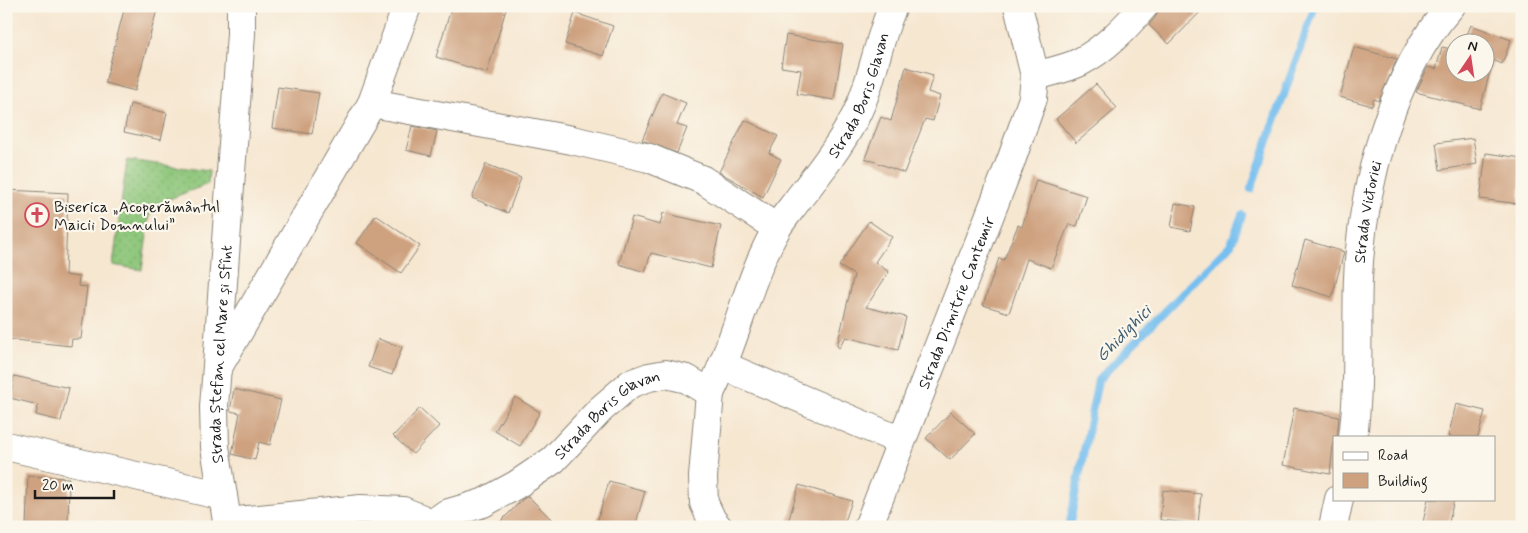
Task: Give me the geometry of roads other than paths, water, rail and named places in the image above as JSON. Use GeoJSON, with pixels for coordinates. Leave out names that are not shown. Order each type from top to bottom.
{"type":"FeatureCollection","features":[{"type":"Feature","properties":{"kind":"street","name":"Strada Ștefan cel Mare și Sfînt"},"geometry":{"type":"LineString","coordinates":[[226,518],[215,447],[217,369],[233,156],[241,6]]}},
{"type":"Feature","properties":{"kind":"street"},"geometry":{"type":"LineString","coordinates":[[217,369],[372,103],[407,6]]}},
{"type":"Feature","properties":{"kind":"street","name":"Strada Boris Glavan"},"geometry":{"type":"LineString","coordinates":[[437,526],[439,519],[446,514],[482,503],[516,485],[553,460],[601,409],[630,384],[649,377],[666,374],[687,379],[710,393],[724,366],[754,279],[777,228],[823,166],[855,117],[870,78],[877,47],[893,6]]}},
{"type":"Feature","properties":{"kind":"street","name":"Strada Dimitrie Cantemir"},"geometry":{"type":"LineString","coordinates":[[868,527],[1012,158],[1033,98],[1035,76],[1018,6]]}},
{"type":"Feature","properties":{"kind":"street"},"geometry":{"type":"LineString","coordinates":[[1035,76],[1078,63],[1104,46],[1127,27],[1144,6]]}},
{"type":"Feature","properties":{"kind":"street","name":"Strada Victoriei"},"geometry":{"type":"LineString","coordinates":[[1353,436],[1357,383],[1358,276],[1374,172],[1392,114],[1413,59],[1437,22],[1451,6]]}},
{"type":"Feature","properties":{"kind":"street"},"geometry":{"type":"LineString","coordinates":[[372,103],[572,140],[650,158],[703,180],[777,228]]}},
{"type":"Feature","properties":{"kind":"street"},"geometry":{"type":"LineString","coordinates":[[724,366],[900,441]]}},
{"type":"Feature","properties":{"kind":"street"},"geometry":{"type":"LineString","coordinates":[[710,393],[704,503],[712,525]]}},
{"type":"Feature","properties":{"kind":"street"},"geometry":{"type":"LineString","coordinates":[[6,446],[226,518],[361,509],[403,511],[437,526]]}},
{"type":"Feature","properties":{"kind":"street"},"geometry":{"type":"LineString","coordinates":[[1333,527],[1339,500]]}},
{"type":"Feature","properties":{"kind":"waterway","name":"Ghidighici"},"geometry":{"type":"LineString","coordinates":[[1251,189],[1315,6]]}},
{"type":"Feature","properties":{"kind":"waterway","name":"Ghidighici"},"geometry":{"type":"LineString","coordinates":[[1069,527],[1098,380],[1231,244],[1242,215]]}},
{"type":"Feature","properties":{"kind":"place","name":"Biserica „Acoperământul Maicii Domnului”"},"geometry":{"type":"Point","coordinates":[37,215]}}]}
